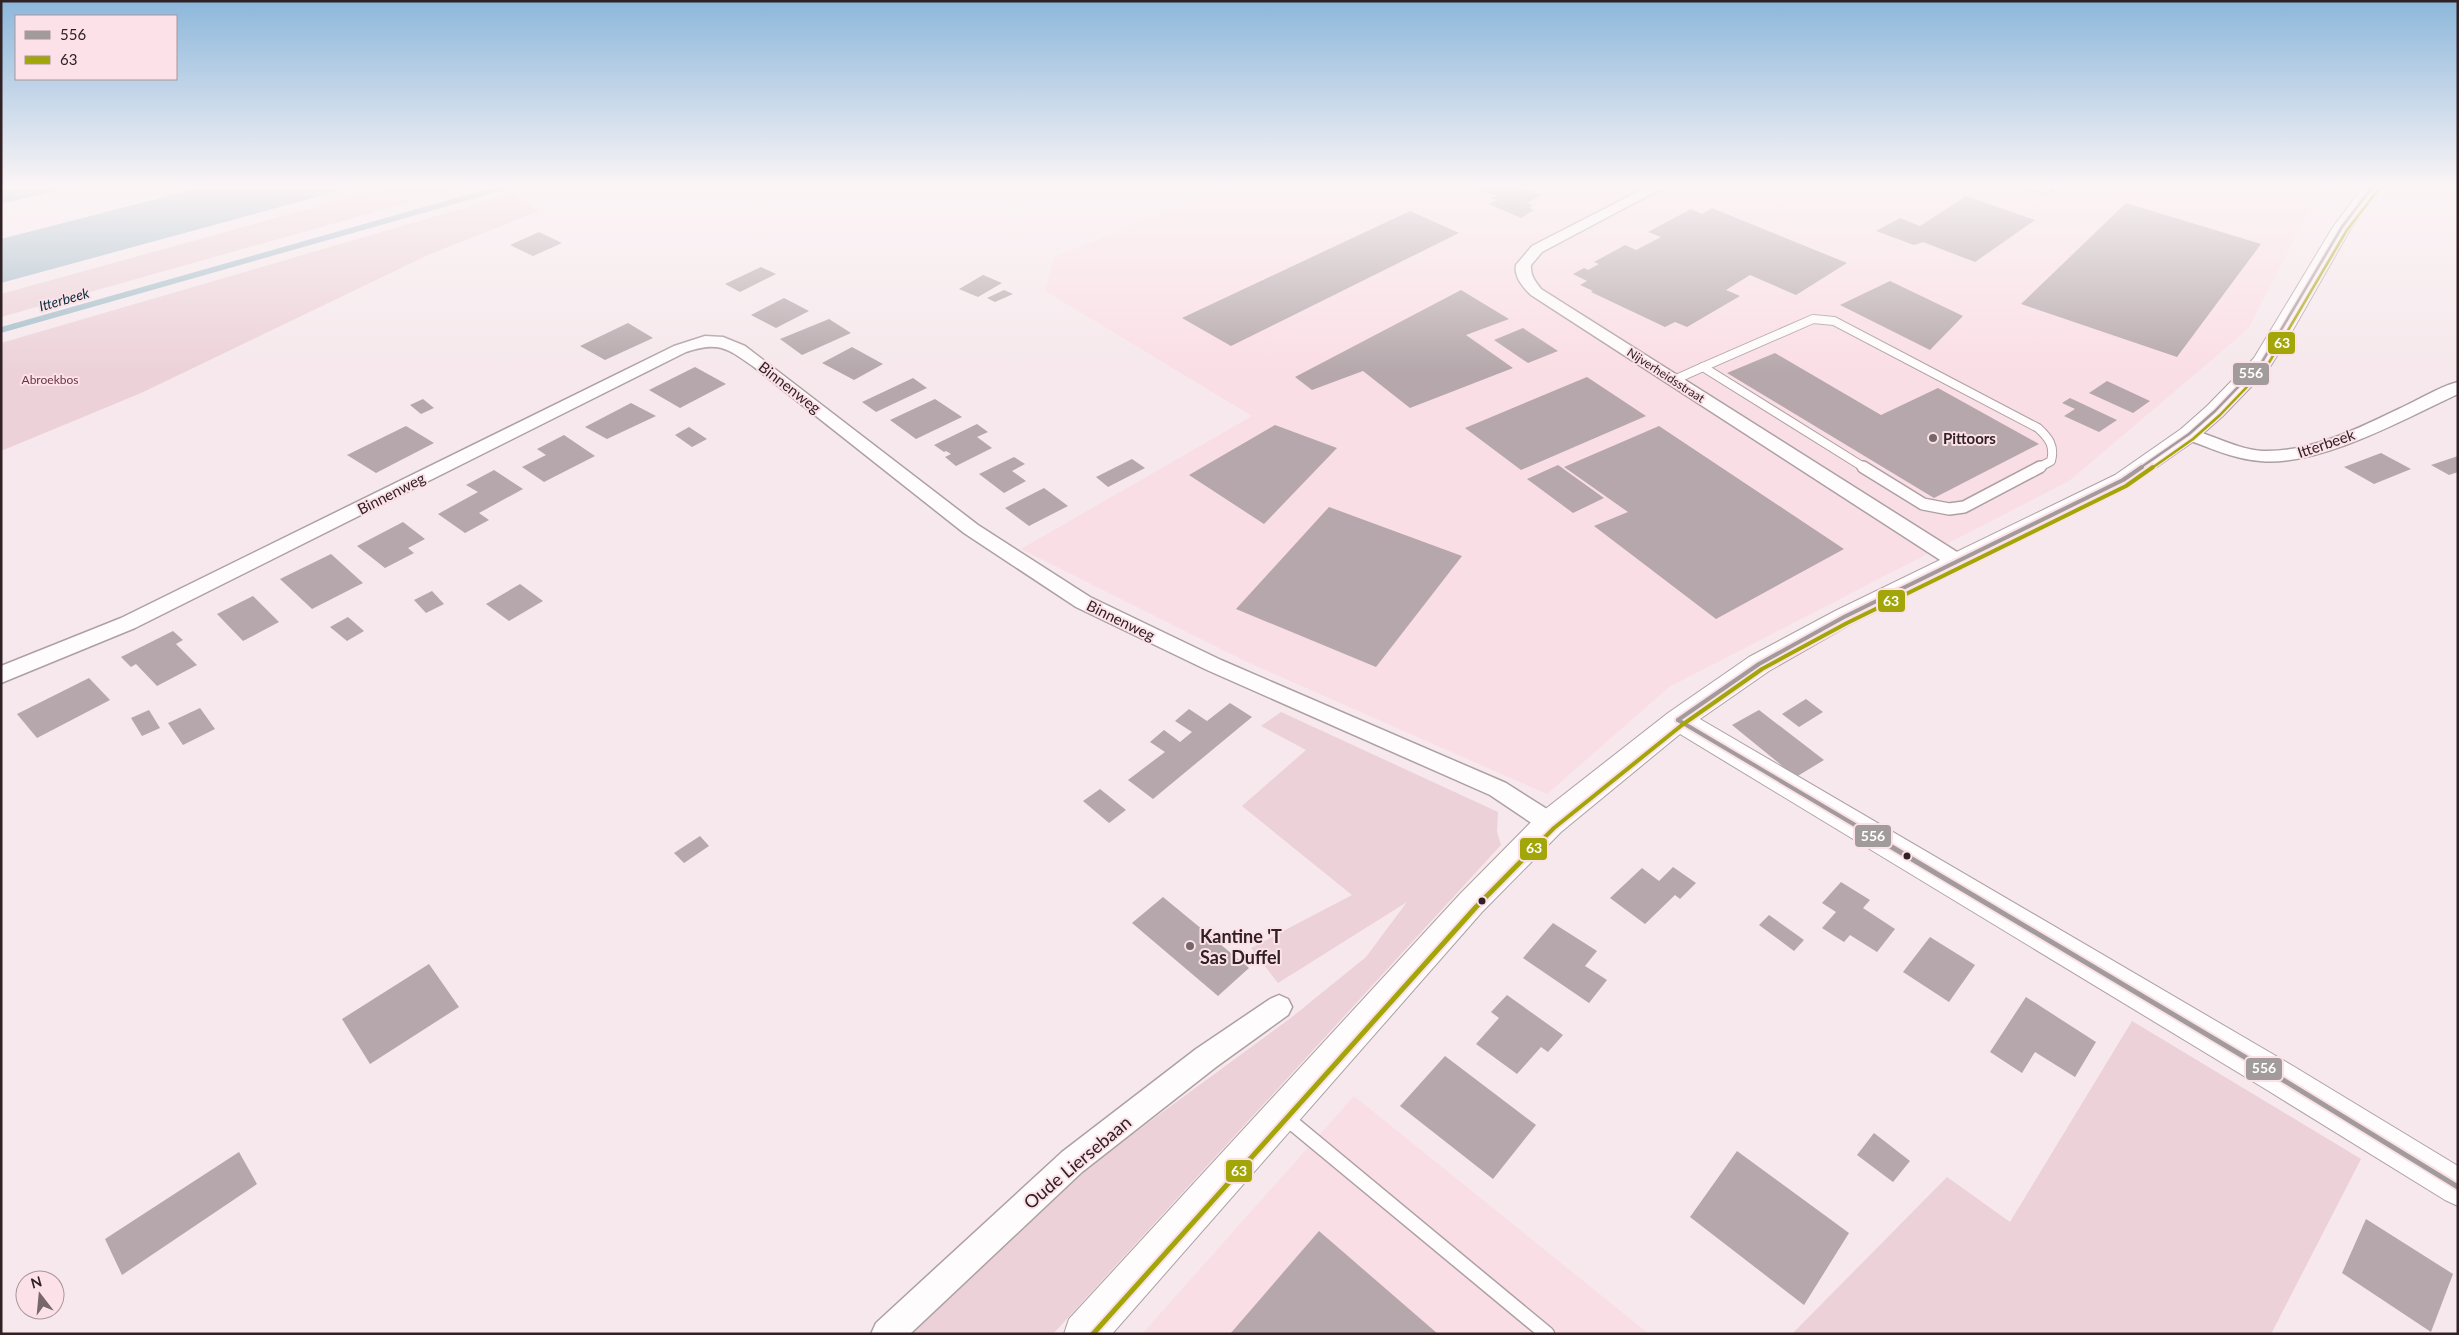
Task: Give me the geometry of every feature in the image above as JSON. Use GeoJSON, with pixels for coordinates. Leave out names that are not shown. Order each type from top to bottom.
{"type":"FeatureCollection","features":[{"type":"Feature","properties":{"kind":"main road"},"geometry":{"type":"LineString","coordinates":[[1084,1334],[1471,903],[1550,823],[1678,720],[1759,664],[1844,617],[2123,480],[2188,434],[2216,411],[2262,362],[2330,248]]}},
{"type":"Feature","properties":{"kind":"main road"},"geometry":{"type":"LineString","coordinates":[[1678,720],[2280,1078],[2458,1187]]}},
{"type":"Feature","properties":{"kind":"street","name":"Nijverheidsstraat"},"geometry":{"type":"LineString","coordinates":[[1537,248],[1525,259],[1522,268],[1526,281],[1536,292],[1958,562]]}},
{"type":"Feature","properties":{"kind":"street","name":"Binnenweg"},"geometry":{"type":"LineString","coordinates":[[1,675],[128,623],[680,349],[715,339],[730,343],[760,364],[971,529],[1083,602],[1214,665],[1498,790],[1550,823]]}},
{"type":"Feature","properties":{"kind":"street","name":"Itterbeek"},"geometry":{"type":"LineString","coordinates":[[2188,434],[2242,453],[2263,457],[2285,456],[2314,450],[2458,387]]}},
{"type":"Feature","properties":{"kind":"street","name":"Oude Liersebaan"},"geometry":{"type":"LineString","coordinates":[[887,1334],[1072,1162],[1206,1058],[1279,1007]]}},
{"type":"Feature","properties":{"kind":"lane"},"geometry":{"type":"LineString","coordinates":[[1674,380],[1813,319],[1820,318],[1834,321],[2038,428],[2050,438],[2054,451],[2051,461],[1964,507],[1938,508],[1923,504],[1703,368]]}},
{"type":"Feature","properties":{"kind":"lane"},"geometry":{"type":"LineString","coordinates":[[1281,1114],[1547,1334]]}},
{"type":"Feature","properties":{"kind":"shaded area"},"geometry":{"type":"Polygon","coordinates":[[[1076,248],[2290,248],[2248,329],[2069,481],[1669,687],[1547,794],[1247,662],[1021,549],[1252,416],[1045,291],[1054,257],[1076,248]]]}},
{"type":"Feature","properties":{"kind":"shaded area"},"geometry":{"type":"Polygon","coordinates":[[[1354,1096],[1649,1334],[1142,1334],[1354,1096]]]}},
{"type":"Feature","properties":{"kind":"green space"},"geometry":{"type":"Polygon","coordinates":[[[166,248],[245,248],[1,317],[1,294],[166,248]]]}},
{"type":"Feature","properties":{"kind":"green space","name":"Abroekbos"},"geometry":{"type":"Polygon","coordinates":[[[326,248],[445,248],[141,393],[1,451],[1,343],[326,248]]]}},
{"type":"Feature","properties":{"kind":"green space"},"geometry":{"type":"Polygon","coordinates":[[[1281,712],[1498,812],[1497,832],[1501,845],[1053,1334],[912,1334],[1081,1172],[1292,1017],[1366,957],[1407,902],[1278,983],[1251,948],[1352,895],[1242,806],[1306,750],[1261,726],[1281,712]]]}},
{"type":"Feature","properties":{"kind":"green space"},"geometry":{"type":"Polygon","coordinates":[[[2132,1021],[2361,1159],[2271,1334],[1792,1334],[1947,1177],[2010,1222],[2132,1021]]]}},
{"type":"Feature","properties":{"kind":"water"},"geometry":{"type":"Polygon","coordinates":[[[1,248],[128,248],[1,283],[1,248]]]}},
{"type":"Feature","properties":{"kind":"building"},"geometry":{"type":"Polygon","coordinates":[[[517,248],[550,248],[533,256],[517,248]]]}},
{"type":"Feature","properties":{"kind":"building"},"geometry":{"type":"Polygon","coordinates":[[[1331,248],[1428,248],[1231,346],[1182,318],[1331,248]]]}},
{"type":"Feature","properties":{"kind":"building"},"geometry":{"type":"Polygon","coordinates":[[[1619,248],[1636,250],[1639,248],[1811,248],[1847,263],[1796,295],[1750,275],[1726,290],[1740,296],[1687,327],[1675,322],[1665,327],[1591,292],[1593,291],[1580,285],[1587,281],[1573,274],[1584,268],[1588,270],[1599,264],[1594,262],[1619,248]]]}},
{"type":"Feature","properties":{"kind":"building"},"geometry":{"type":"Polygon","coordinates":[[[1939,248],[1995,248],[1975,262],[1939,248]]]}},
{"type":"Feature","properties":{"kind":"building"},"geometry":{"type":"Polygon","coordinates":[[[2079,248],[2258,248],[2177,357],[2021,304],[2079,248]]]}},
{"type":"Feature","properties":{"kind":"building"},"geometry":{"type":"Polygon","coordinates":[[[761,267],[776,274],[740,292],[725,284],[761,267]]]}},
{"type":"Feature","properties":{"kind":"building"},"geometry":{"type":"Polygon","coordinates":[[[983,275],[1002,283],[978,297],[959,289],[983,275]]]}},
{"type":"Feature","properties":{"kind":"building"},"geometry":{"type":"Polygon","coordinates":[[[1890,281],[1963,316],[1930,350],[1840,305],[1890,281]]]}},
{"type":"Feature","properties":{"kind":"building"},"geometry":{"type":"Polygon","coordinates":[[[1004,290],[1013,294],[995,302],[987,298],[1004,290]]]}},
{"type":"Feature","properties":{"kind":"building"},"geometry":{"type":"Polygon","coordinates":[[[1461,290],[1509,319],[1466,335],[1513,368],[1410,408],[1363,371],[1312,390],[1295,377],[1461,290]]]}},
{"type":"Feature","properties":{"kind":"building"},"geometry":{"type":"Polygon","coordinates":[[[784,298],[809,311],[776,328],[751,315],[784,298]]]}},
{"type":"Feature","properties":{"kind":"building"},"geometry":{"type":"Polygon","coordinates":[[[829,319],[851,333],[802,355],[780,339],[829,319]]]}},
{"type":"Feature","properties":{"kind":"building"},"geometry":{"type":"Polygon","coordinates":[[[628,323],[653,338],[605,360],[580,346],[628,323]]]}},
{"type":"Feature","properties":{"kind":"building"},"geometry":{"type":"Polygon","coordinates":[[[1523,328],[1558,351],[1528,363],[1494,340],[1523,328]]]}},
{"type":"Feature","properties":{"kind":"building"},"geometry":{"type":"Polygon","coordinates":[[[852,347],[883,364],[854,380],[822,363],[852,347]]]}},
{"type":"Feature","properties":{"kind":"building","name":"Pittoors"},"geometry":{"type":"Polygon","coordinates":[[[1775,353],[1881,415],[1938,388],[2039,444],[1934,498],[1727,373],[1775,353]]]}},
{"type":"Feature","properties":{"kind":"building"},"geometry":{"type":"Polygon","coordinates":[[[695,367],[726,384],[680,408],[649,390],[695,367]]]}},
{"type":"Feature","properties":{"kind":"building"},"geometry":{"type":"Polygon","coordinates":[[[1587,377],[1646,416],[1521,470],[1465,428],[1587,377]]]}},
{"type":"Feature","properties":{"kind":"building"},"geometry":{"type":"Polygon","coordinates":[[[913,378],[927,388],[876,412],[862,402],[913,378]]]}},
{"type":"Feature","properties":{"kind":"building"},"geometry":{"type":"Polygon","coordinates":[[[2107,381],[2150,401],[2133,413],[2089,393],[2107,381]]]}},
{"type":"Feature","properties":{"kind":"building"},"geometry":{"type":"Polygon","coordinates":[[[2070,398],[2117,420],[2099,432],[2064,416],[2075,409],[2062,403],[2070,398]]]}},
{"type":"Feature","properties":{"kind":"building"},"geometry":{"type":"Polygon","coordinates":[[[423,399],[434,408],[421,414],[410,405],[423,399]]]}},
{"type":"Feature","properties":{"kind":"building"},"geometry":{"type":"Polygon","coordinates":[[[935,399],[962,417],[916,439],[890,420],[935,399]]]}},
{"type":"Feature","properties":{"kind":"building"},"geometry":{"type":"Polygon","coordinates":[[[631,403],[656,416],[607,439],[585,427],[631,403]]]}},
{"type":"Feature","properties":{"kind":"building"},"geometry":{"type":"Polygon","coordinates":[[[977,424],[988,432],[977,437],[992,448],[956,466],[945,457],[951,454],[946,451],[944,452],[934,445],[977,424]]]}},
{"type":"Feature","properties":{"kind":"building"},"geometry":{"type":"Polygon","coordinates":[[[1275,425],[1337,448],[1264,524],[1189,475],[1275,425]]]}},
{"type":"Feature","properties":{"kind":"building"},"geometry":{"type":"Polygon","coordinates":[[[406,426],[434,443],[376,473],[347,455],[406,426]]]}},
{"type":"Feature","properties":{"kind":"building"},"geometry":{"type":"Polygon","coordinates":[[[1659,426],[1844,549],[1716,619],[1594,526],[1628,512],[1564,467],[1659,426]]]}},
{"type":"Feature","properties":{"kind":"building"},"geometry":{"type":"Polygon","coordinates":[[[689,427],[707,439],[692,447],[675,435],[689,427]]]}},
{"type":"Feature","properties":{"kind":"building"},"geometry":{"type":"Polygon","coordinates":[[[564,435],[595,456],[544,482],[522,467],[546,455],[537,449],[564,435]]]}},
{"type":"Feature","properties":{"kind":"building"},"geometry":{"type":"Polygon","coordinates":[[[2381,453],[2411,469],[2374,484],[2344,467],[2381,453]]]}},
{"type":"Feature","properties":{"kind":"building"},"geometry":{"type":"Polygon","coordinates":[[[2458,456],[2458,472],[2449,475],[2431,465],[2458,456]]]}},
{"type":"Feature","properties":{"kind":"building"},"geometry":{"type":"Polygon","coordinates":[[[1014,457],[1025,464],[1012,471],[1026,481],[1004,493],[979,474],[1014,457]]]}},
{"type":"Feature","properties":{"kind":"building"},"geometry":{"type":"Polygon","coordinates":[[[1132,459],[1145,468],[1108,487],[1096,477],[1132,459]]]}},
{"type":"Feature","properties":{"kind":"building"},"geometry":{"type":"Polygon","coordinates":[[[1558,465],[1604,498],[1573,513],[1527,479],[1558,465]]]}},
{"type":"Feature","properties":{"kind":"building"},"geometry":{"type":"Polygon","coordinates":[[[494,470],[523,489],[479,513],[489,520],[465,533],[438,514],[478,492],[466,485],[494,470]]]}},
{"type":"Feature","properties":{"kind":"building"},"geometry":{"type":"Polygon","coordinates":[[[1044,488],[1068,506],[1029,526],[1005,508],[1044,488]]]}},
{"type":"Feature","properties":{"kind":"building"},"geometry":{"type":"Polygon","coordinates":[[[1329,507],[1462,556],[1376,667],[1236,609],[1329,507]]]}},
{"type":"Feature","properties":{"kind":"building"},"geometry":{"type":"Polygon","coordinates":[[[403,522],[425,539],[408,548],[414,553],[385,568],[357,546],[403,522]]]}},
{"type":"Feature","properties":{"kind":"building"},"geometry":{"type":"Polygon","coordinates":[[[331,554],[363,583],[312,609],[280,579],[331,554]]]}},
{"type":"Feature","properties":{"kind":"building"},"geometry":{"type":"Polygon","coordinates":[[[520,584],[543,601],[509,621],[486,604],[520,584]]]}},
{"type":"Feature","properties":{"kind":"building"},"geometry":{"type":"Polygon","coordinates":[[[432,591],[444,604],[426,613],[414,600],[432,591]]]}},
{"type":"Feature","properties":{"kind":"building"},"geometry":{"type":"Polygon","coordinates":[[[253,596],[279,622],[243,641],[217,614],[253,596]]]}},
{"type":"Feature","properties":{"kind":"building"},"geometry":{"type":"Polygon","coordinates":[[[348,617],[364,631],[347,641],[330,627],[348,617]]]}},
{"type":"Feature","properties":{"kind":"building"},"geometry":{"type":"Polygon","coordinates":[[[173,631],[183,640],[176,644],[197,665],[157,686],[136,664],[131,667],[121,657],[173,631]]]}},
{"type":"Feature","properties":{"kind":"building"},"geometry":{"type":"Polygon","coordinates":[[[89,678],[110,700],[37,738],[17,714],[89,678]]]}},
{"type":"Feature","properties":{"kind":"building"},"geometry":{"type":"Polygon","coordinates":[[[1806,699],[1823,712],[1799,727],[1782,714],[1806,699]]]}},
{"type":"Feature","properties":{"kind":"building"},"geometry":{"type":"Polygon","coordinates":[[[1230,703],[1252,717],[1153,799],[1128,780],[1165,752],[1150,742],[1164,730],[1180,742],[1192,732],[1175,721],[1189,709],[1207,721],[1230,703]]]}},
{"type":"Feature","properties":{"kind":"building"},"geometry":{"type":"Polygon","coordinates":[[[200,708],[215,729],[183,745],[168,723],[200,708]]]}},
{"type":"Feature","properties":{"kind":"building"},"geometry":{"type":"Polygon","coordinates":[[[149,710],[160,728],[142,736],[131,718],[149,710]]]}},
{"type":"Feature","properties":{"kind":"building"},"geometry":{"type":"Polygon","coordinates":[[[1759,710],[1824,760],[1796,777],[1732,725],[1759,710]]]}},
{"type":"Feature","properties":{"kind":"building"},"geometry":{"type":"Polygon","coordinates":[[[1100,789],[1126,810],[1109,823],[1083,801],[1100,789]]]}},
{"type":"Feature","properties":{"kind":"building"},"geometry":{"type":"Polygon","coordinates":[[[700,836],[709,846],[684,863],[674,853],[700,836]]]}},
{"type":"Feature","properties":{"kind":"building"},"geometry":{"type":"Polygon","coordinates":[[[1673,867],[1696,883],[1680,899],[1675,895],[1645,924],[1610,898],[1642,868],[1659,881],[1673,867]]]}},
{"type":"Feature","properties":{"kind":"building"},"geometry":{"type":"Polygon","coordinates":[[[1841,882],[1870,900],[1863,908],[1895,929],[1877,952],[1850,935],[1844,942],[1822,928],[1836,912],[1822,903],[1841,882]]]}},
{"type":"Feature","properties":{"kind":"building","name":"Kantine 'T Sas Duffel"},"geometry":{"type":"Polygon","coordinates":[[[1163,897],[1249,968],[1218,996],[1132,923],[1163,897]]]}},
{"type":"Feature","properties":{"kind":"building"},"geometry":{"type":"Polygon","coordinates":[[[1769,915],[1804,940],[1794,951],[1759,925],[1769,915]]]}},
{"type":"Feature","properties":{"kind":"building"},"geometry":{"type":"Polygon","coordinates":[[[1553,923],[1597,951],[1585,966],[1607,980],[1589,1003],[1523,958],[1553,923]]]}},
{"type":"Feature","properties":{"kind":"building"},"geometry":{"type":"Polygon","coordinates":[[[1930,937],[1975,965],[1949,1002],[1903,972],[1930,937]]]}},
{"type":"Feature","properties":{"kind":"building"},"geometry":{"type":"Polygon","coordinates":[[[429,964],[459,1007],[370,1064],[342,1019],[429,964]]]}},
{"type":"Feature","properties":{"kind":"building"},"geometry":{"type":"Polygon","coordinates":[[[1507,995],[1563,1035],[1548,1052],[1541,1047],[1517,1074],[1476,1044],[1499,1018],[1491,1012],[1507,995]]]}},
{"type":"Feature","properties":{"kind":"building"},"geometry":{"type":"Polygon","coordinates":[[[2026,997],[2096,1042],[2075,1077],[2035,1052],[2022,1073],[1990,1052],[2026,997]]]}},
{"type":"Feature","properties":{"kind":"building"},"geometry":{"type":"Polygon","coordinates":[[[1445,1056],[1536,1125],[1493,1179],[1400,1106],[1445,1056]]]}},
{"type":"Feature","properties":{"kind":"building"},"geometry":{"type":"Polygon","coordinates":[[[1874,1133],[1910,1161],[1893,1182],[1857,1155],[1874,1133]]]}},
{"type":"Feature","properties":{"kind":"building"},"geometry":{"type":"Polygon","coordinates":[[[1737,1151],[1849,1233],[1804,1305],[1690,1217],[1737,1151]]]}},
{"type":"Feature","properties":{"kind":"building"},"geometry":{"type":"Polygon","coordinates":[[[239,1152],[257,1184],[122,1275],[105,1239],[239,1152]]]}},
{"type":"Feature","properties":{"kind":"building"},"geometry":{"type":"Polygon","coordinates":[[[2366,1219],[2453,1274],[2431,1332],[2342,1273],[2366,1219]]]}},
{"type":"Feature","properties":{"kind":"building"},"geometry":{"type":"Polygon","coordinates":[[[1319,1231],[1438,1334],[1230,1334],[1319,1231]]]}},
{"type":"Feature","properties":{"kind":"waterway","name":"Itterbeek"},"geometry":{"type":"LineString","coordinates":[[1,330],[289,248]]}},
{"type":"Feature","properties":{"kind":"transit line","name":"556"},"geometry":{"type":"LineString","coordinates":[[1678,720],[1759,664],[1844,617],[2123,480],[2189,434],[2215,411],[2262,362],[2329,248]]}},
{"type":"Feature","properties":{"kind":"transit line","name":"63"},"geometry":{"type":"LineString","coordinates":[[1093,1334],[1476,907],[1554,828],[1682,725],[1762,669],[1847,623],[2126,486],[2193,439],[2220,415],[2267,366],[2336,248]]}},
{"type":"Feature","properties":{"kind":"transit line","name":"556"},"geometry":{"type":"LineString","coordinates":[[1678,720],[2280,1078],[2458,1187]]}},
{"type":"Feature","properties":{"kind":"place","name":"Pittoors"},"geometry":{"type":"Point","coordinates":[1933,438]}},
{"type":"Feature","properties":{"kind":"place","name":"Kantine 'T Sas Duffel"},"geometry":{"type":"Point","coordinates":[1190,946]}}]}
